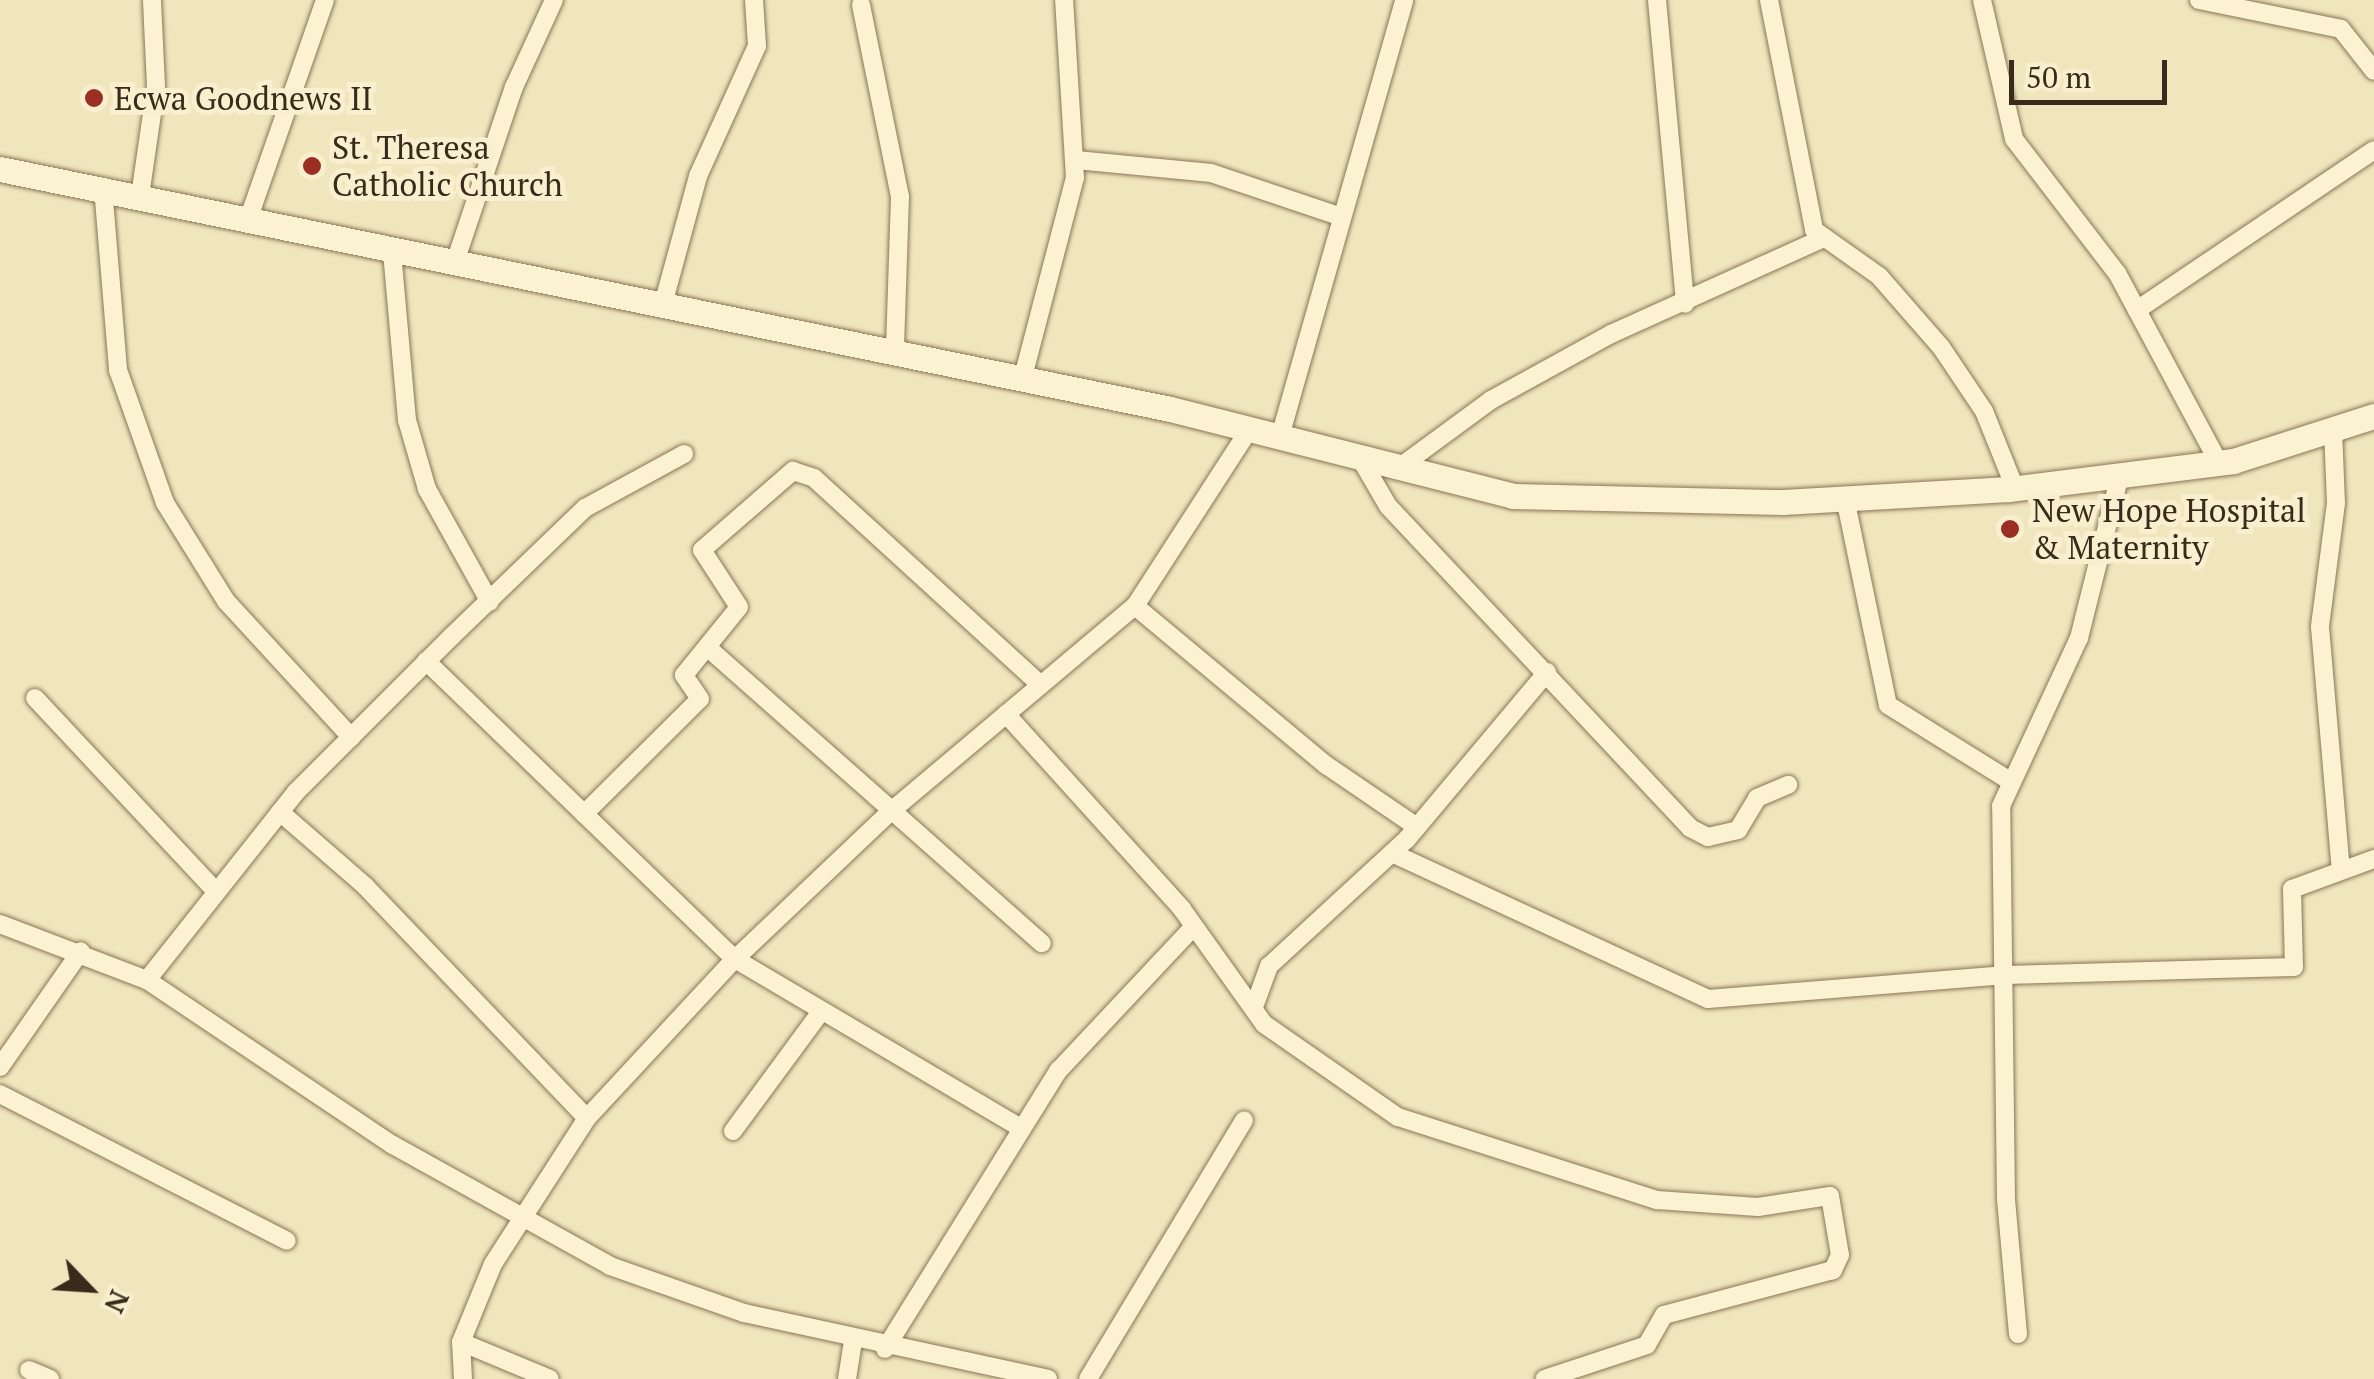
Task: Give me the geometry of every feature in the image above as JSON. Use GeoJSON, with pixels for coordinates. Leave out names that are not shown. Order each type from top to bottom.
{"type":"FeatureCollection","features":[{"type":"Feature","properties":{"kind":"street"},"geometry":{"type":"LineString","coordinates":[[140,196],[156,86],[152,0]]}},
{"type":"Feature","properties":{"kind":"street"},"geometry":{"type":"LineString","coordinates":[[248,220],[325,0]]}},
{"type":"Feature","properties":{"kind":"street"},"geometry":{"type":"LineString","coordinates":[[454,265],[514,87],[554,0]]}},
{"type":"Feature","properties":{"kind":"street"},"geometry":{"type":"LineString","coordinates":[[662,308],[698,176],[757,46],[754,0]]}},
{"type":"Feature","properties":{"kind":"street"},"geometry":{"type":"LineString","coordinates":[[1023,378],[1076,160],[1064,0]]}},
{"type":"Feature","properties":{"kind":"street"},"geometry":{"type":"LineString","coordinates":[[1279,440],[1404,0]]}},
{"type":"Feature","properties":{"kind":"street"},"geometry":{"type":"LineString","coordinates":[[1657,0],[1685,304]]}},
{"type":"Feature","properties":{"kind":"street"},"geometry":{"type":"LineString","coordinates":[[1769,0],[1808,216],[1824,238],[1879,276],[1942,347],[1984,411],[2015,488]]}},
{"type":"Feature","properties":{"kind":"street"},"geometry":{"type":"LineString","coordinates":[[1982,0],[2014,138],[2043,166],[2137,310],[2219,463]]}},
{"type":"Feature","properties":{"kind":"street"},"geometry":{"type":"LineString","coordinates":[[2199,0],[2341,29],[2374,71]]}},
{"type":"Feature","properties":{"kind":"street"},"geometry":{"type":"LineString","coordinates":[[861,5],[900,197],[895,350]]}},
{"type":"Feature","properties":{"kind":"street"},"geometry":{"type":"LineString","coordinates":[[2137,310],[2374,150]]}},
{"type":"Feature","properties":{"kind":"street"},"geometry":{"type":"LineString","coordinates":[[1076,160],[1210,173],[1342,217]]}},
{"type":"Feature","properties":{"kind":"street"},"geometry":{"type":"LineString","coordinates":[[0,169],[103,187],[662,308],[895,350],[1513,496],[1845,498],[2015,488],[2219,463],[2374,416]]}},
{"type":"Feature","properties":{"kind":"street"},"geometry":{"type":"LineString","coordinates":[[103,187],[118,370],[165,503],[226,601],[351,737]]}},
{"type":"Feature","properties":{"kind":"street"},"geometry":{"type":"LineString","coordinates":[[1396,470],[1491,400],[1824,238]]}},
{"type":"Feature","properties":{"kind":"street"},"geometry":{"type":"LineString","coordinates":[[392,252],[408,420],[427,490],[490,602]]}},
{"type":"Feature","properties":{"kind":"street"},"geometry":{"type":"LineString","coordinates":[[2333,429],[2336,502],[2320,628],[2340,870]]}},
{"type":"Feature","properties":{"kind":"street"},"geometry":{"type":"LineString","coordinates":[[463,1379],[461,1342],[492,1264],[525,1222],[588,1118],[734,959],[890,812],[1136,606],[1248,431]]}},
{"type":"Feature","properties":{"kind":"street"},"geometry":{"type":"LineString","coordinates":[[147,980],[214,889],[280,812],[426,661],[596,500],[684,454]]}},
{"type":"Feature","properties":{"kind":"street"},"geometry":{"type":"LineString","coordinates":[[1363,463],[1388,506],[1547,672],[1657,798],[1708,837],[1738,830],[1757,798],[1788,785]]}},
{"type":"Feature","properties":{"kind":"street"},"geometry":{"type":"LineString","coordinates":[[584,814],[700,699],[684,675],[739,607],[704,564],[708,540],[793,471],[806,471],[1041,685]]}},
{"type":"Feature","properties":{"kind":"street"},"geometry":{"type":"LineString","coordinates":[[2018,1334],[2006,1200],[2001,806],[2079,638],[2120,475]]}},
{"type":"Feature","properties":{"kind":"street"},"geometry":{"type":"LineString","coordinates":[[1845,498],[1888,704],[2010,780]]}},
{"type":"Feature","properties":{"kind":"street"},"geometry":{"type":"LineString","coordinates":[[1136,606],[1326,765],[1417,827]]}},
{"type":"Feature","properties":{"kind":"street"},"geometry":{"type":"LineString","coordinates":[[707,647],[1042,942]]}},
{"type":"Feature","properties":{"kind":"street"},"geometry":{"type":"LineString","coordinates":[[426,661],[734,959],[1021,1128]]}},
{"type":"Feature","properties":{"kind":"street"},"geometry":{"type":"LineString","coordinates":[[1254,1007],[1269,966],[1417,827],[1547,672]]}},
{"type":"Feature","properties":{"kind":"street"},"geometry":{"type":"LineString","coordinates":[[35,698],[214,889]]}},
{"type":"Feature","properties":{"kind":"street"},"geometry":{"type":"LineString","coordinates":[[1006,714],[1194,926],[1277,1036],[1398,1117],[1550,1170],[1656,1200],[1758,1207],[1830,1196],[1840,1255],[1833,1270],[1664,1315],[1647,1345],[1544,1379]]}},
{"type":"Feature","properties":{"kind":"street"},"geometry":{"type":"LineString","coordinates":[[280,812],[365,886],[588,1118]]}},
{"type":"Feature","properties":{"kind":"street"},"geometry":{"type":"LineString","coordinates":[[1392,853],[1708,999],[2006,975],[2294,967],[2292,889],[2374,859]]}},
{"type":"Feature","properties":{"kind":"street"},"geometry":{"type":"LineString","coordinates":[[0,924],[81,951],[147,980],[525,1222],[610,1266],[885,1349],[1048,1379]]}},
{"type":"Feature","properties":{"kind":"street"},"geometry":{"type":"LineString","coordinates":[[885,1349],[1060,1070],[1194,926]]}},
{"type":"Feature","properties":{"kind":"street"},"geometry":{"type":"LineString","coordinates":[[0,1067],[81,951]]}},
{"type":"Feature","properties":{"kind":"street"},"geometry":{"type":"LineString","coordinates":[[732,1131],[820,1012]]}},
{"type":"Feature","properties":{"kind":"street"},"geometry":{"type":"LineString","coordinates":[[0,1094],[287,1241]]}},
{"type":"Feature","properties":{"kind":"street"},"geometry":{"type":"LineString","coordinates":[[1088,1379],[1244,1120]]}},
{"type":"Feature","properties":{"kind":"street"},"geometry":{"type":"LineString","coordinates":[[847,1379],[853,1340]]}},
{"type":"Feature","properties":{"kind":"street"},"geometry":{"type":"LineString","coordinates":[[461,1342],[550,1379]]}},
{"type":"Feature","properties":{"kind":"street"},"geometry":{"type":"LineString","coordinates":[[29,1370],[50,1379]]}},
{"type":"Feature","properties":{"kind":"place","name":"Ecwa Goodnews II"},"geometry":{"type":"Point","coordinates":[94,98]}},
{"type":"Feature","properties":{"kind":"place","name":"St. Theresa Catholic Church"},"geometry":{"type":"Point","coordinates":[312,166]}},
{"type":"Feature","properties":{"kind":"place","name":"New Hope Hospital & Maternity"},"geometry":{"type":"Point","coordinates":[2010,529]}}]}
